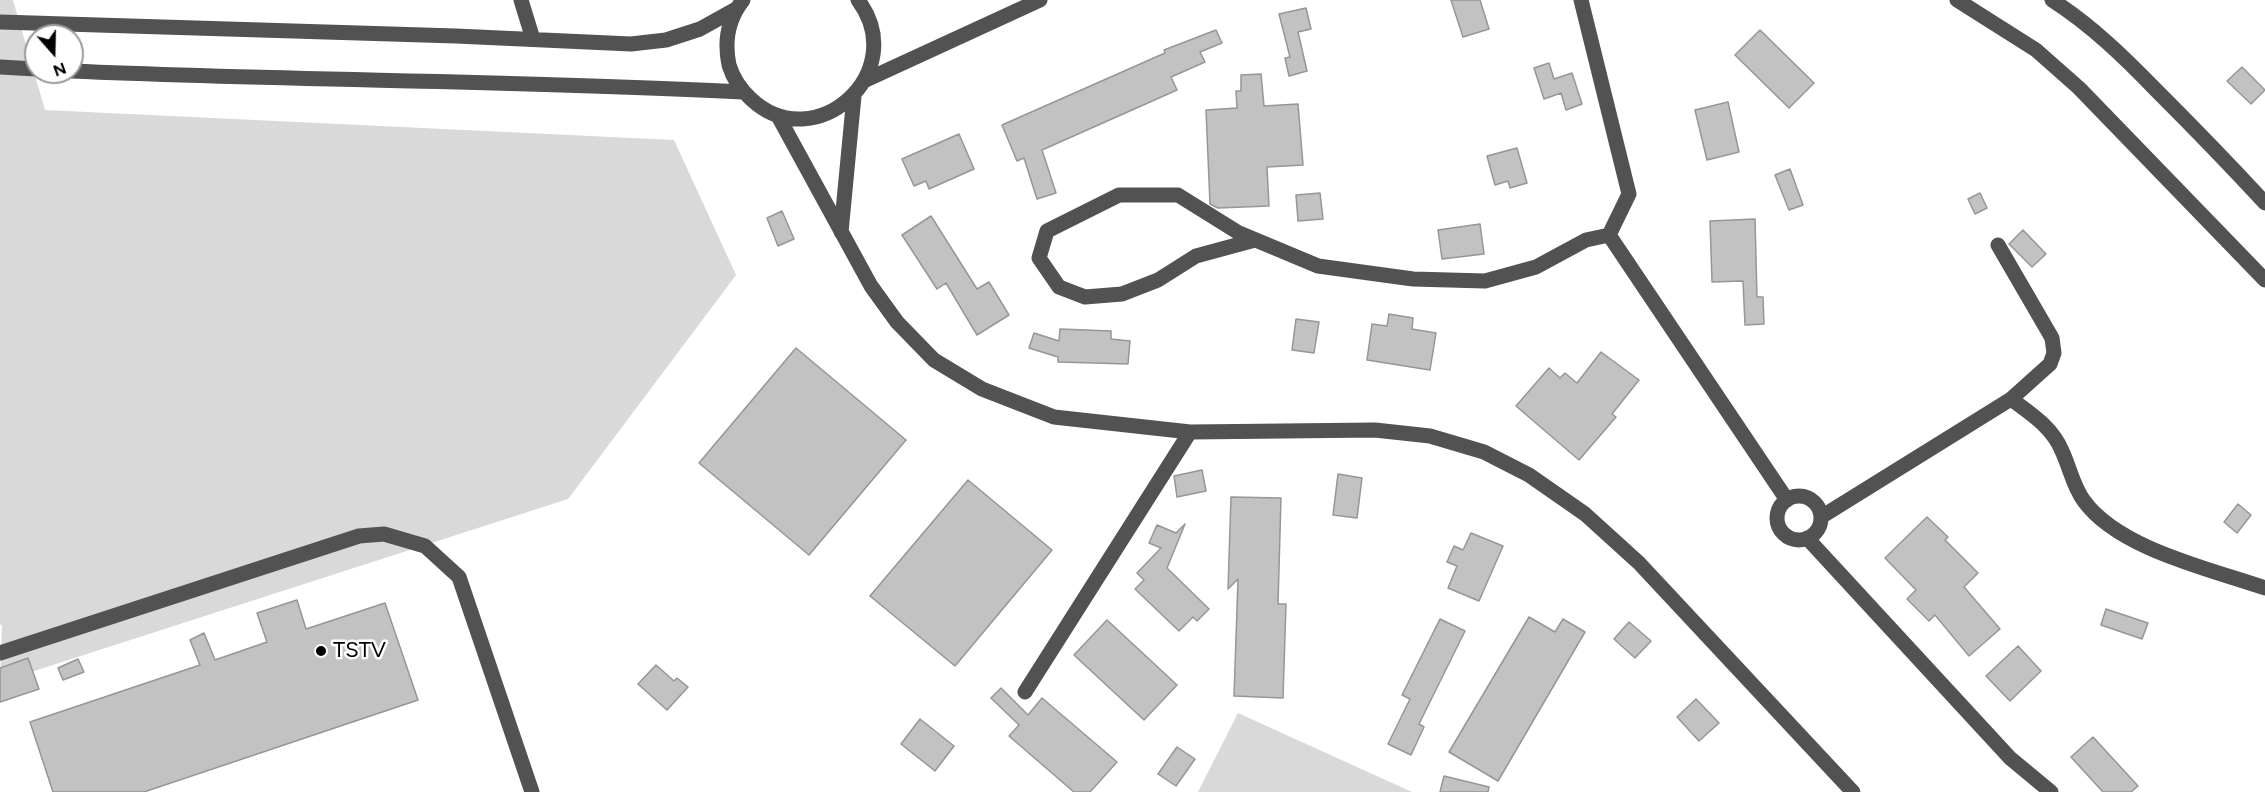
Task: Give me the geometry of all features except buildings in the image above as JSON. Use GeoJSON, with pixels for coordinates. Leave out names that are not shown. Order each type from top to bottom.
{"type":"FeatureCollection","features":[{"type":"Feature","properties":{"kind":"street"},"geometry":{"type":"LineString","coordinates":[[521,0],[533,39]]}},
{"type":"Feature","properties":{"kind":"street"},"geometry":{"type":"LineString","coordinates":[[739,4],[728,29],[726,51],[731,72],[742,92],[759,106],[778,116],[800,119],[820,116],[838,108],[854,96],[866,80],[874,57],[874,34],[867,11],[858,0]]}},
{"type":"Feature","properties":{"kind":"street"},"geometry":{"type":"LineString","coordinates":[[866,80],[1040,0]]}},
{"type":"Feature","properties":{"kind":"street"},"geometry":{"type":"LineString","coordinates":[[1581,0],[1629,194],[1609,235]]}},
{"type":"Feature","properties":{"kind":"street"},"geometry":{"type":"LineString","coordinates":[[1957,0],[2037,50],[2079,88],[2265,280]]}},
{"type":"Feature","properties":{"kind":"street"},"geometry":{"type":"LineString","coordinates":[[2052,0],[2117,50],[2210,143],[2265,203]]}},
{"type":"Feature","properties":{"kind":"street"},"geometry":{"type":"LineString","coordinates":[[0,22],[631,44],[666,40],[700,29],[739,4]]}},
{"type":"Feature","properties":{"kind":"street"},"geometry":{"type":"LineString","coordinates":[[0,67],[24,68]]}},
{"type":"Feature","properties":{"kind":"street"},"geometry":{"type":"LineString","coordinates":[[84,72],[204,77],[651,87],[742,92]]}},
{"type":"Feature","properties":{"kind":"street"},"geometry":{"type":"LineString","coordinates":[[841,232],[854,96]]}},
{"type":"Feature","properties":{"kind":"street"},"geometry":{"type":"LineString","coordinates":[[778,116],[871,286],[897,322],[934,360],[982,388],[1054,417],[1190,432],[1375,430],[1430,436],[1484,452],[1529,475],[1585,514],[1639,563],[1852,792]]}},
{"type":"Feature","properties":{"kind":"street"},"geometry":{"type":"LineString","coordinates":[[1255,240],[1197,256],[1158,280],[1122,294],[1085,297],[1059,287],[1039,258],[1047,231],[1119,195],[1178,195],[1239,233],[1318,266],[1413,279],[1485,280],[1536,267],[1586,240],[1609,235]]}},
{"type":"Feature","properties":{"kind":"street"},"geometry":{"type":"LineString","coordinates":[[1609,235],[1787,500]]}},
{"type":"Feature","properties":{"kind":"street"},"geometry":{"type":"LineString","coordinates":[[1821,517],[2011,399],[2050,364],[2054,353],[2052,338],[1998,245]]}},
{"type":"Feature","properties":{"kind":"street"},"geometry":{"type":"LineString","coordinates":[[2011,399],[2048,427],[2062,450],[2074,484],[2085,503],[2117,531],[2145,547],[2265,588]]}},
{"type":"Feature","properties":{"kind":"street"},"geometry":{"type":"LineString","coordinates":[[1025,692],[1190,432]]}},
{"type":"Feature","properties":{"kind":"street"},"geometry":{"type":"LineString","coordinates":[[1794,497],[1809,499],[1819,510],[1821,517],[1816,532],[1807,538],[1796,540],[1788,538],[1778,526],[1778,511],[1787,500],[1794,497]]}},
{"type":"Feature","properties":{"kind":"street"},"geometry":{"type":"LineString","coordinates":[[3,650],[359,536],[384,534],[407,539],[425,546],[459,577],[532,792]]}},
{"type":"Feature","properties":{"kind":"street"},"geometry":{"type":"LineString","coordinates":[[1807,538],[2010,758],[2051,792]]}},
{"type":"Feature","properties":{"kind":"shaded area"},"geometry":{"type":"Polygon","coordinates":[[[0,0],[13,0],[24,38],[24,84],[37,84],[45,110],[674,140],[736,275],[568,499],[0,682],[2,626],[0,624],[0,0]]]}},
{"type":"Feature","properties":{"kind":"shaded area"},"geometry":{"type":"Polygon","coordinates":[[[1238,713],[1412,792],[1198,792],[1238,713]]]}},
{"type":"Feature","properties":{"kind":"place","name":"TSTV"},"geometry":{"type":"Point","coordinates":[321,651]}}]}
